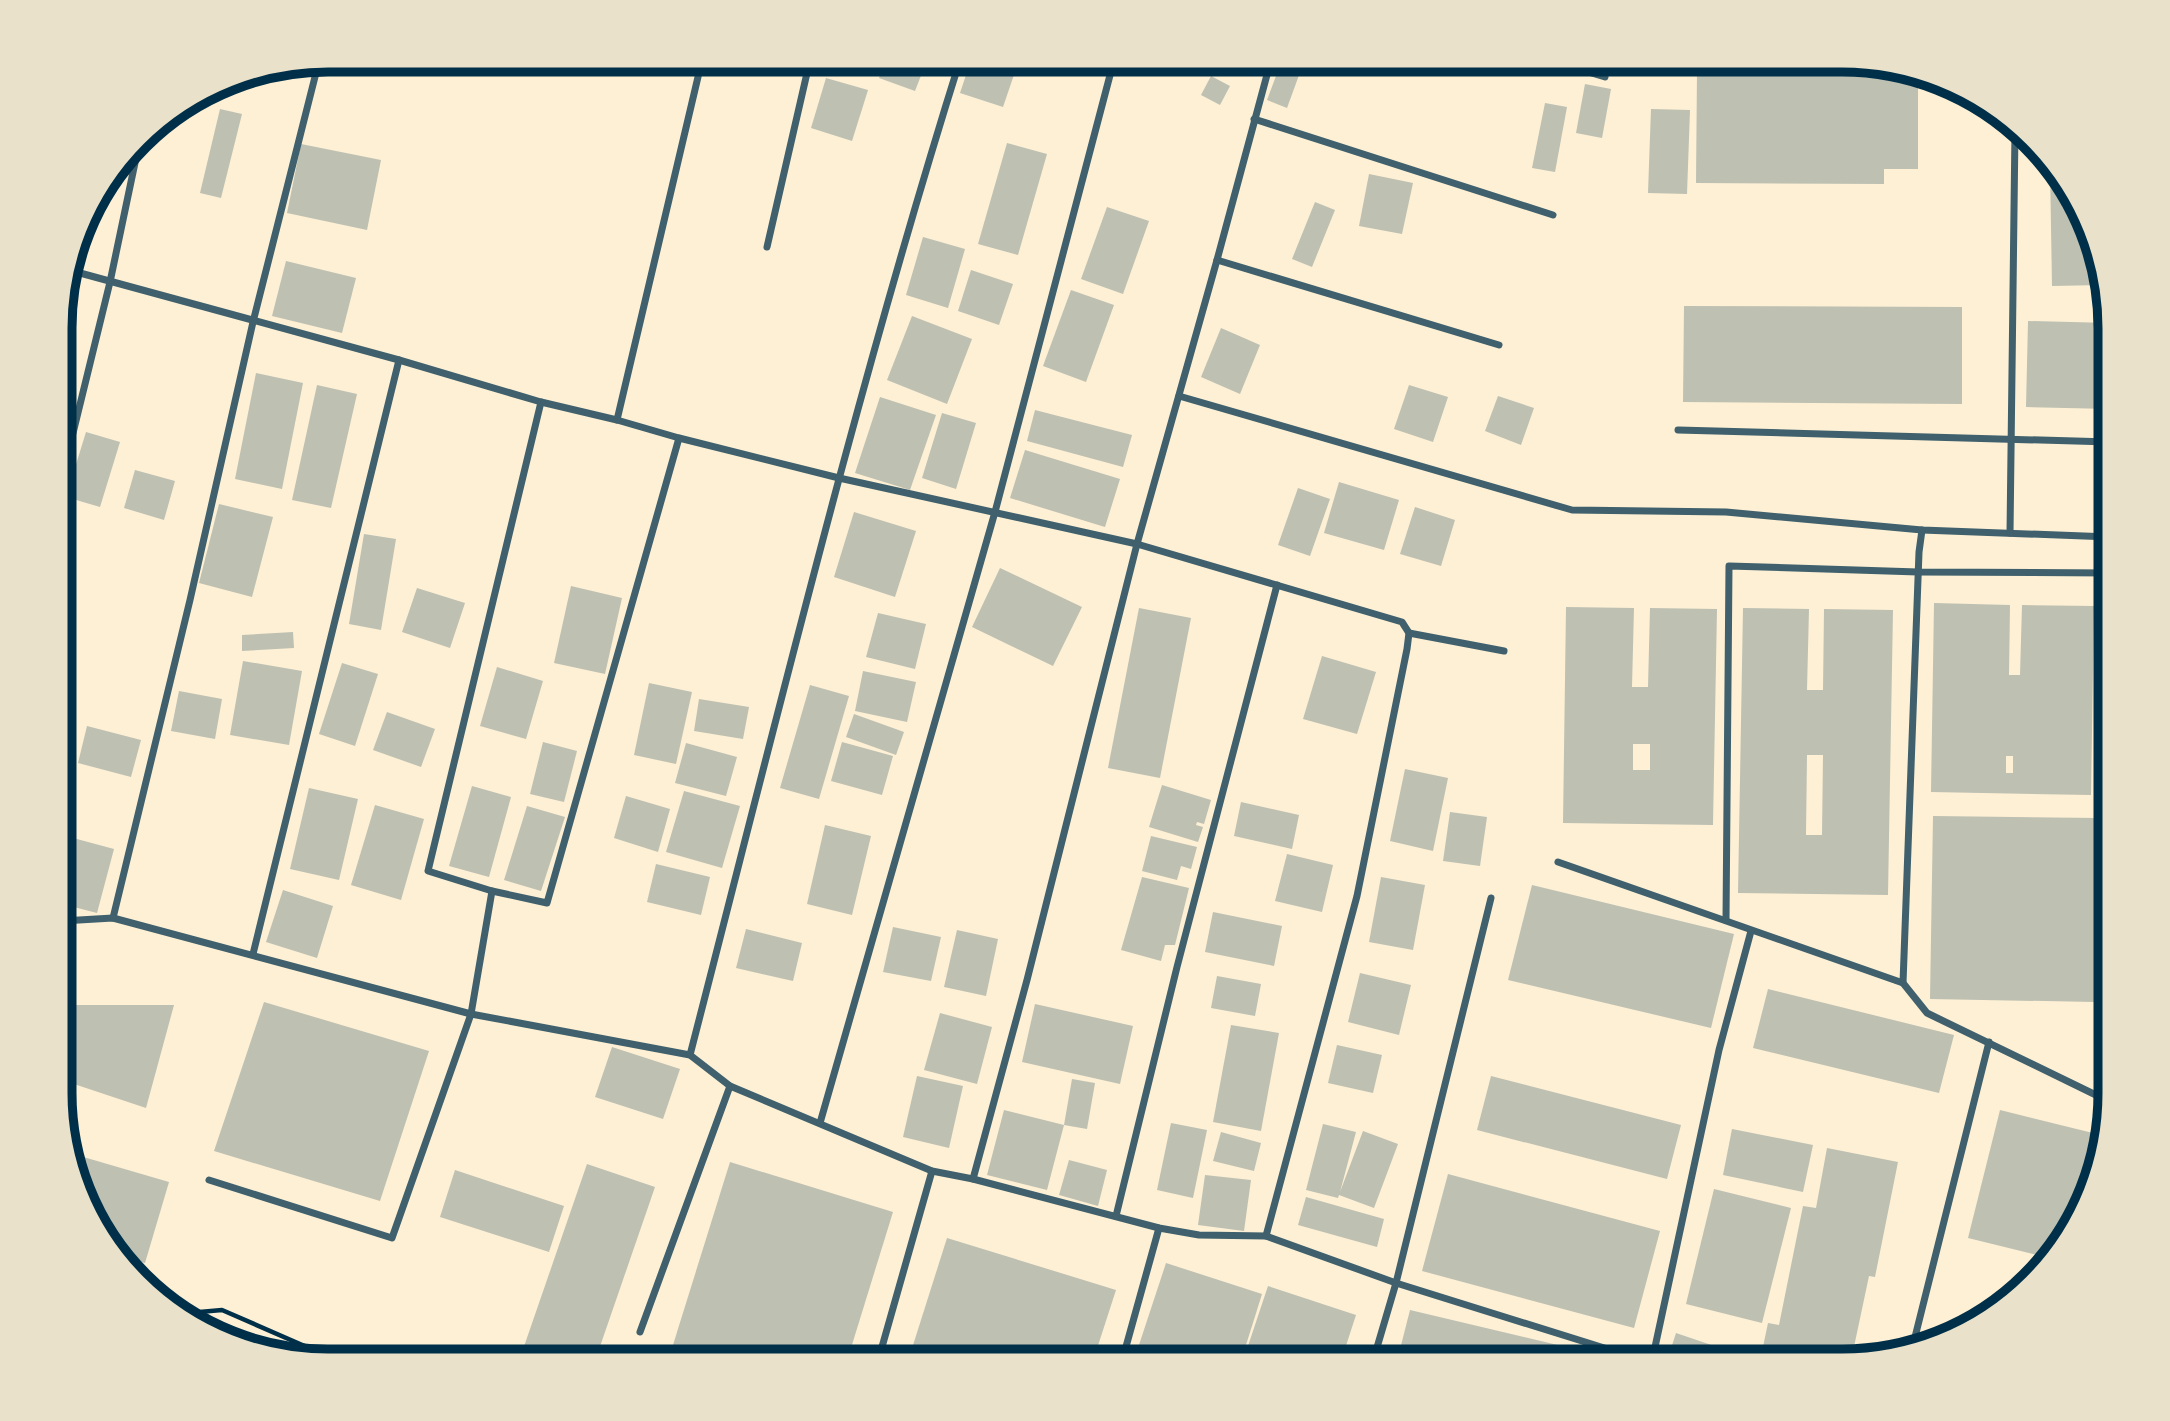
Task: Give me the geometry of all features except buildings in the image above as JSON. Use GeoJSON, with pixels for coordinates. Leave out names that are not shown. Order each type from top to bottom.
{"type":"FeatureCollection","features":[{"type":"Feature","properties":{"kind":"street"},"geometry":{"type":"LineString","coordinates":[[113,918],[190,600],[253,322],[316,72]]}},
{"type":"Feature","properties":{"kind":"street"},"geometry":{"type":"LineString","coordinates":[[617,420],[699,72]]}},
{"type":"Feature","properties":{"kind":"street"},"geometry":{"type":"LineString","coordinates":[[767,247],[807,72]]}},
{"type":"Feature","properties":{"kind":"street"},"geometry":{"type":"LineString","coordinates":[[690,1055],[839,478],[956,72]]}},
{"type":"Feature","properties":{"kind":"street"},"geometry":{"type":"LineString","coordinates":[[820,1123],[996,512],[1111,72]]}},
{"type":"Feature","properties":{"kind":"street"},"geometry":{"type":"LineString","coordinates":[[973,1179],[1138,544],[1268,72]]}},
{"type":"Feature","properties":{"kind":"street"},"geometry":{"type":"LineString","coordinates":[[1588,72],[1605,77]]}},
{"type":"Feature","properties":{"kind":"street"},"geometry":{"type":"LineString","coordinates":[[1254,119],[1553,215]]}},
{"type":"Feature","properties":{"kind":"street"},"geometry":{"type":"LineString","coordinates":[[2010,533],[2015,139]]}},
{"type":"Feature","properties":{"kind":"street"},"geometry":{"type":"LineString","coordinates":[[72,437],[110,282],[136,158]]}},
{"type":"Feature","properties":{"kind":"street"},"geometry":{"type":"LineString","coordinates":[[1217,260],[1499,345]]}},
{"type":"Feature","properties":{"kind":"street"},"geometry":{"type":"LineString","coordinates":[[78,273],[679,438],[839,478],[1138,544],[1402,622],[1409,633],[1407,649],[1357,896],[1266,1236]]}},
{"type":"Feature","properties":{"kind":"street"},"geometry":{"type":"LineString","coordinates":[[253,954],[399,359]]}},
{"type":"Feature","properties":{"kind":"street"},"geometry":{"type":"LineString","coordinates":[[1178,396],[1572,510],[1727,512],[1922,530],[2098,537]]}},
{"type":"Feature","properties":{"kind":"street"},"geometry":{"type":"LineString","coordinates":[[541,402],[428,871],[492,891],[547,903],[679,438]]}},
{"type":"Feature","properties":{"kind":"street"},"geometry":{"type":"LineString","coordinates":[[1678,430],[2098,442]]}},
{"type":"Feature","properties":{"kind":"street"},"geometry":{"type":"LineString","coordinates":[[1903,983],[1918,572],[1922,530]]}},
{"type":"Feature","properties":{"kind":"street"},"geometry":{"type":"LineString","coordinates":[[1726,920],[1729,566],[1918,572],[2098,573]]}},
{"type":"Feature","properties":{"kind":"street"},"geometry":{"type":"LineString","coordinates":[[1116,1216],[1277,584]]}},
{"type":"Feature","properties":{"kind":"street"},"geometry":{"type":"LineString","coordinates":[[1409,633],[1504,651]]}},
{"type":"Feature","properties":{"kind":"street"},"geometry":{"type":"LineString","coordinates":[[1558,862],[1903,983],[1927,1013],[2098,1096]]}},
{"type":"Feature","properties":{"kind":"street"},"geometry":{"type":"LineString","coordinates":[[209,1180],[392,1238],[471,1014],[492,891]]}},
{"type":"Feature","properties":{"kind":"street"},"geometry":{"type":"LineString","coordinates":[[1377,1349],[1396,1283],[1491,898]]}},
{"type":"Feature","properties":{"kind":"street"},"geometry":{"type":"LineString","coordinates":[[72,920],[113,918],[471,1014],[690,1055],[730,1086],[932,1171],[973,1179],[1159,1228],[1199,1235],[1266,1236],[1396,1283],[1608,1349]]}},
{"type":"Feature","properties":{"kind":"street"},"geometry":{"type":"LineString","coordinates":[[1655,1349],[1719,1051],[1751,931]]}},
{"type":"Feature","properties":{"kind":"street"},"geometry":{"type":"LineString","coordinates":[[1914,1339],[1989,1042]]}},
{"type":"Feature","properties":{"kind":"street"},"geometry":{"type":"LineString","coordinates":[[640,1332],[730,1086]]}},
{"type":"Feature","properties":{"kind":"street"},"geometry":{"type":"LineString","coordinates":[[881,1349],[932,1171]]}},
{"type":"Feature","properties":{"kind":"street"},"geometry":{"type":"LineString","coordinates":[[1125,1349],[1159,1228]]}},
{"type":"Feature","properties":{"kind":"path"},"geometry":{"type":"LineString","coordinates":[[195,1312],[222,1310],[309,1349]]}}]}
